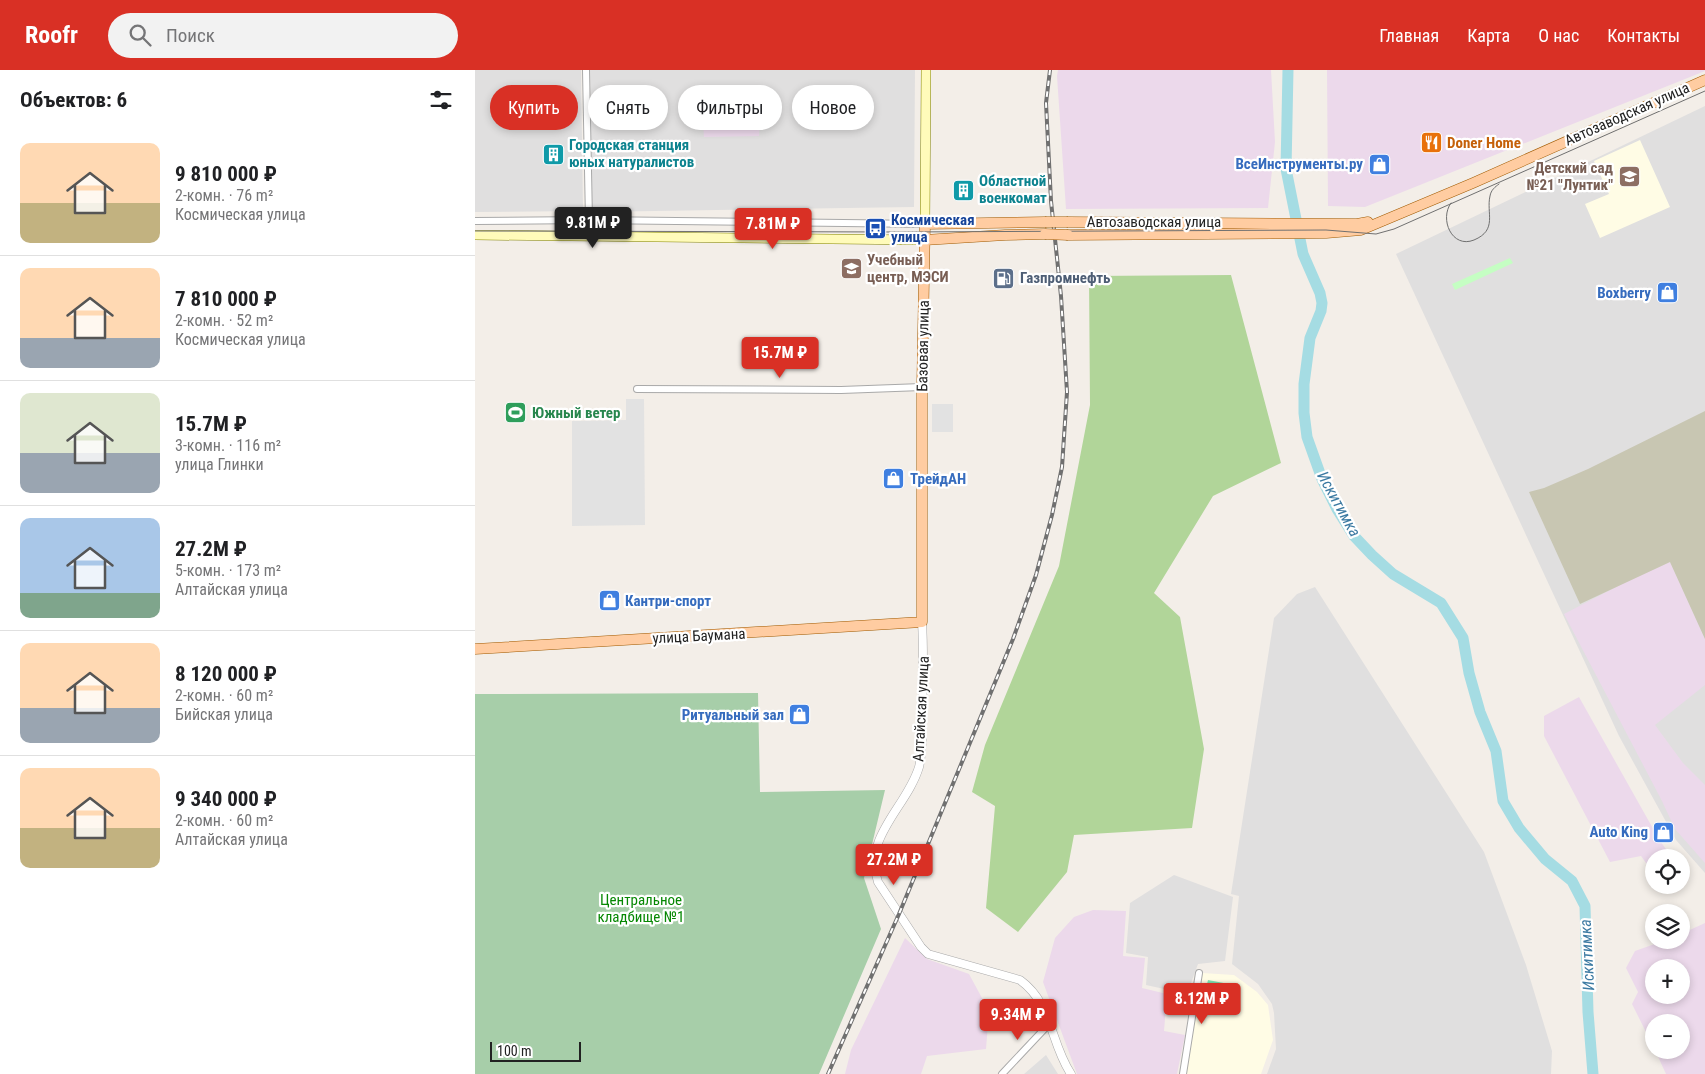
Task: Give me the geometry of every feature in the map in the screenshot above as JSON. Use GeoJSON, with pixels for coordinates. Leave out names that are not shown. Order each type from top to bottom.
{"type":"FeatureCollection","features":[{"type":"Feature","properties":{"kind":"main road","name":"Базовая улица"},"geometry":{"type":"LineString","coordinates":[[923,622],[922,387],[927,70]]}},
{"type":"Feature","properties":{"kind":"main road","name":"Автозаводская улица"},"geometry":{"type":"LineString","coordinates":[[924,240],[1045,234],[1259,234],[1327,228],[1383,220],[1705,80]]}},
{"type":"Feature","properties":{"kind":"main road","name":"Автозаводская улица"},"geometry":{"type":"LineString","coordinates":[[925,224],[1259,222],[1327,228]]}},
{"type":"Feature","properties":{"kind":"main road"},"geometry":{"type":"LineString","coordinates":[[475,235],[924,240]]}},
{"type":"Feature","properties":{"kind":"main road","name":"улица Баумана"},"geometry":{"type":"LineString","coordinates":[[475,649],[923,622]]}},
{"type":"Feature","properties":{"kind":"street"},"geometry":{"type":"LineString","coordinates":[[586,70],[589,220]]}},
{"type":"Feature","properties":{"kind":"street"},"geometry":{"type":"LineString","coordinates":[[475,221],[589,220],[925,224]]}},
{"type":"Feature","properties":{"kind":"street"},"geometry":{"type":"LineString","coordinates":[[637,388],[841,390],[922,387]]}},
{"type":"Feature","properties":{"kind":"street","name":"Алтайская улица"},"geometry":{"type":"LineString","coordinates":[[923,622],[922,755],[912,782],[882,832],[876,847],[875,873],[878,882],[921,947],[929,954],[1020,980],[1036,994],[1050,1023],[1064,1062],[1071,1074]]}},
{"type":"Feature","properties":{"kind":"street"},"geometry":{"type":"LineString","coordinates":[[1183,1074],[1199,972]]}},
{"type":"Feature","properties":{"kind":"street"},"geometry":{"type":"LineString","coordinates":[[1003,1074],[1050,1023]]}},
{"type":"Feature","properties":{"kind":"shaded area"},"geometry":{"type":"Polygon","coordinates":[[[475,70],[581,70],[583,211],[475,212],[475,70]]]}},
{"type":"Feature","properties":{"kind":"shaded area"},"geometry":{"type":"Polygon","coordinates":[[[590,70],[915,70],[914,207],[592,212],[591,130],[668,130],[668,85],[590,85],[590,70]]]}},
{"type":"Feature","properties":{"kind":"shaded area"},"geometry":{"type":"Polygon","coordinates":[[[1058,70],[1271,70],[1275,142],[1268,208],[1066,209],[1058,70]]]}},
{"type":"Feature","properties":{"kind":"shaded area"},"geometry":{"type":"Polygon","coordinates":[[[1327,70],[1705,71],[1365,207],[1328,206],[1327,70]]]}},
{"type":"Feature","properties":{"kind":"shaded area"},"geometry":{"type":"Polygon","coordinates":[[[1705,106],[1705,873],[1690,856],[1690,849],[1684,849],[1676,840],[1619,736],[1396,254],[1705,106]]]}},
{"type":"Feature","properties":{"kind":"shaded area"},"geometry":{"type":"Polygon","coordinates":[[[703,130],[759,130],[759,136],[704,137],[703,130]]]}},
{"type":"Feature","properties":{"kind":"shaded area","name":"Детский сад №21 \"Лунтик\""},"geometry":{"type":"Polygon","coordinates":[[[1640,140],[1670,207],[1600,238],[1585,204],[1609,194],[1594,161],[1640,140]]]}},
{"type":"Feature","properties":{"kind":"shaded area"},"geometry":{"type":"Polygon","coordinates":[[[626,399],[644,399],[645,525],[572,526],[572,421],[626,420],[626,399]]]}},
{"type":"Feature","properties":{"kind":"shaded area"},"geometry":{"type":"Polygon","coordinates":[[[932,404],[953,404],[953,432],[932,432],[932,404]]]}},
{"type":"Feature","properties":{"kind":"shaded area"},"geometry":{"type":"Polygon","coordinates":[[[1705,411],[1705,639],[1670,562],[1580,604],[1529,492],[1544,488],[1588,469],[1705,411]]]}},
{"type":"Feature","properties":{"kind":"shaded area"},"geometry":{"type":"Polygon","coordinates":[[[1670,562],[1705,639],[1705,685],[1655,725],[1683,763],[1705,785],[1705,863],[1675,829],[1564,614],[1670,562]]]}},
{"type":"Feature","properties":{"kind":"shaded area"},"geometry":{"type":"Polygon","coordinates":[[[1315,587],[1484,852],[1526,965],[1552,1051],[1551,1074],[1267,1074],[1276,1049],[1274,1013],[1272,1004],[1258,984],[1232,964],[1239,896],[1231,894],[1274,618],[1297,594],[1315,587]]]}},
{"type":"Feature","properties":{"kind":"shaded area"},"geometry":{"type":"Polygon","coordinates":[[[1579,697],[1666,849],[1645,849],[1645,862],[1641,856],[1610,862],[1544,736],[1544,716],[1579,697]]]}},
{"type":"Feature","properties":{"kind":"shaded area"},"geometry":{"type":"Polygon","coordinates":[[[1174,875],[1233,897],[1225,961],[1198,964],[1187,994],[1146,985],[1148,957],[1126,953],[1130,903],[1174,875]]]}},
{"type":"Feature","properties":{"kind":"shaded area"},"geometry":{"type":"Polygon","coordinates":[[[1093,910],[1126,911],[1123,956],[1145,958],[1142,988],[1167,994],[1164,1031],[1185,1035],[1177,1074],[1077,1074],[1043,982],[1055,938],[1074,917],[1093,910]]]}},
{"type":"Feature","properties":{"kind":"shaded area"},"geometry":{"type":"Polygon","coordinates":[[[1705,923],[1705,1074],[1666,1074],[1659,1059],[1690,1059],[1690,1014],[1645,1014],[1645,1030],[1632,1004],[1638,992],[1626,968],[1635,951],[1645,947],[1645,949],[1690,949],[1690,930],[1705,923]]]}},
{"type":"Feature","properties":{"kind":"shaded area"},"geometry":{"type":"Polygon","coordinates":[[[905,938],[927,959],[969,974],[989,1011],[986,1049],[927,1056],[921,1074],[845,1074],[851,1050],[905,938]]]}},
{"type":"Feature","properties":{"kind":"shaded area"},"geometry":{"type":"Polygon","coordinates":[[[1202,973],[1234,975],[1257,992],[1268,1005],[1273,1040],[1261,1074],[1186,1074],[1202,973]]]}},
{"type":"Feature","properties":{"kind":"shaded area"},"geometry":{"type":"Polygon","coordinates":[[[1046,1055],[1058,1074],[1024,1074],[1046,1055]]]}},
{"type":"Feature","properties":{"kind":"green space"},"geometry":{"type":"Polygon","coordinates":[[[1510,258],[1513,263],[1455,290],[1452,284],[1510,258]]]}},
{"type":"Feature","properties":{"kind":"green space"},"geometry":{"type":"Polygon","coordinates":[[[1231,275],[1281,463],[1213,496],[1154,593],[1180,617],[1204,749],[1192,828],[1074,835],[1067,872],[1018,932],[986,908],[995,806],[972,792],[985,745],[1059,566],[1090,405],[1089,276],[1231,275]]]}},
{"type":"Feature","properties":{"kind":"green space","name":"Центральное кладбище №1"},"geometry":{"type":"Polygon","coordinates":[[[758,693],[760,792],[885,790],[864,878],[881,929],[819,1074],[475,1074],[475,694],[758,693]]]}},
{"type":"Feature","properties":{"kind":"green space"},"geometry":{"type":"Polygon","coordinates":[[[1208,980],[1234,985],[1232,997],[1205,992],[1208,980]]]}},
{"type":"Feature","properties":{"kind":"waterway","name":"Искитимка"},"geometry":{"type":"LineString","coordinates":[[1288,70],[1286,169],[1303,254],[1320,293],[1322,303],[1321,311],[1310,338],[1304,384],[1304,413],[1307,437],[1322,479],[1337,509],[1354,536],[1393,574],[1441,603],[1463,638],[1469,673],[1480,712],[1496,751],[1503,801],[1519,828],[1545,859],[1572,881],[1585,906],[1588,1012],[1593,1074]]}},
{"type":"Feature","properties":{"kind":"tram line"},"geometry":{"type":"LineString","coordinates":[[475,231],[901,232],[1326,230],[1376,234],[1394,229],[1705,91]]}},
{"type":"Feature","properties":{"kind":"tram line"},"geometry":{"type":"LineString","coordinates":[[1451,203],[1446,217],[1450,231],[1459,240],[1466,242],[1474,240],[1481,236],[1489,226],[1489,202],[1493,189],[1499,184]]}},
{"type":"Feature","properties":{"kind":"railway"},"geometry":{"type":"LineString","coordinates":[[828,1074],[899,914],[1013,639],[1036,575],[1052,515],[1062,467],[1067,392],[1061,296],[1051,201],[1046,103],[1050,70]]}},
{"type":"Feature","properties":{"kind":"place","name":"Doner Home"},"geometry":{"type":"Point","coordinates":[1431,143]}},
{"type":"Feature","properties":{"kind":"place","name":"Городская станция юных натуралистов"},"geometry":{"type":"Point","coordinates":[553,154]}},
{"type":"Feature","properties":{"kind":"place","name":"ВсеИнструменты.ру"},"geometry":{"type":"Point","coordinates":[1379,164]}},
{"type":"Feature","properties":{"kind":"place","name":"Детский сад №21 \"Лунтик\""},"geometry":{"type":"Point","coordinates":[1629,177]}},
{"type":"Feature","properties":{"kind":"place","name":"Областной военкомат"},"geometry":{"type":"Point","coordinates":[963,190]}},
{"type":"Feature","properties":{"kind":"place","name":"Космическая улица"},"geometry":{"type":"Point","coordinates":[875,229]}},
{"type":"Feature","properties":{"kind":"place","name":"Учебный центр, МЭСИ"},"geometry":{"type":"Point","coordinates":[851,269]}},
{"type":"Feature","properties":{"kind":"place","name":"Газпромнефть"},"geometry":{"type":"Point","coordinates":[1004,278]}},
{"type":"Feature","properties":{"kind":"place","name":"Boxberry"},"geometry":{"type":"Point","coordinates":[1667,293]}},
{"type":"Feature","properties":{"kind":"place","name":"Южный ветер"},"geometry":{"type":"Point","coordinates":[516,413]}},
{"type":"Feature","properties":{"kind":"place","name":"ТрейдАН"},"geometry":{"type":"Point","coordinates":[894,479]}},
{"type":"Feature","properties":{"kind":"place","name":"Кантри-спорт"},"geometry":{"type":"Point","coordinates":[609,601]}},
{"type":"Feature","properties":{"kind":"place","name":"Ритуальный зал"},"geometry":{"type":"Point","coordinates":[800,715]}},
{"type":"Feature","properties":{"kind":"place","name":"Auto King"},"geometry":{"type":"Point","coordinates":[1664,832]}}]}
